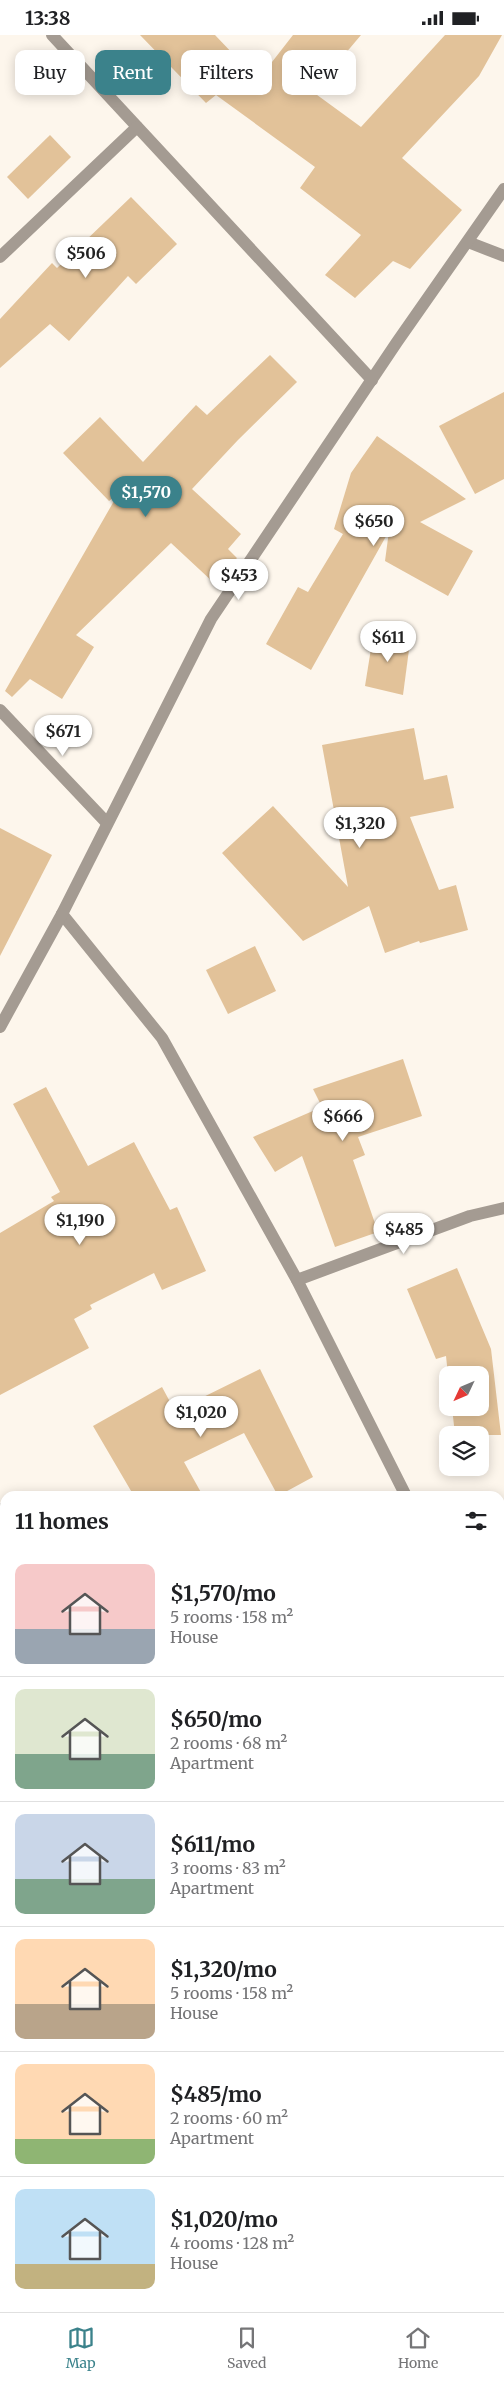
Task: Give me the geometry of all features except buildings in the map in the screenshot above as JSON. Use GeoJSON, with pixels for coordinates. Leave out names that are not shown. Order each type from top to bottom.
{"type":"FeatureCollection","features":[{"type":"Feature","properties":{"kind":"street"},"geometry":{"type":"LineString","coordinates":[[52,35],[372,380]]}},
{"type":"Feature","properties":{"kind":"street"},"geometry":{"type":"LineString","coordinates":[[0,257],[138,127]]}},
{"type":"Feature","properties":{"kind":"street"},"geometry":{"type":"LineString","coordinates":[[0,1027],[62,914],[211,619],[372,380],[504,189]]}},
{"type":"Feature","properties":{"kind":"street"},"geometry":{"type":"LineString","coordinates":[[468,242],[504,256]]}},
{"type":"Feature","properties":{"kind":"street"},"geometry":{"type":"LineString","coordinates":[[0,710],[107,823]]}},
{"type":"Feature","properties":{"kind":"street"},"geometry":{"type":"LineString","coordinates":[[62,914],[162,1038],[297,1280],[403,1491]]}},
{"type":"Feature","properties":{"kind":"street"},"geometry":{"type":"LineString","coordinates":[[297,1280],[470,1216],[504,1208]]}}]}
